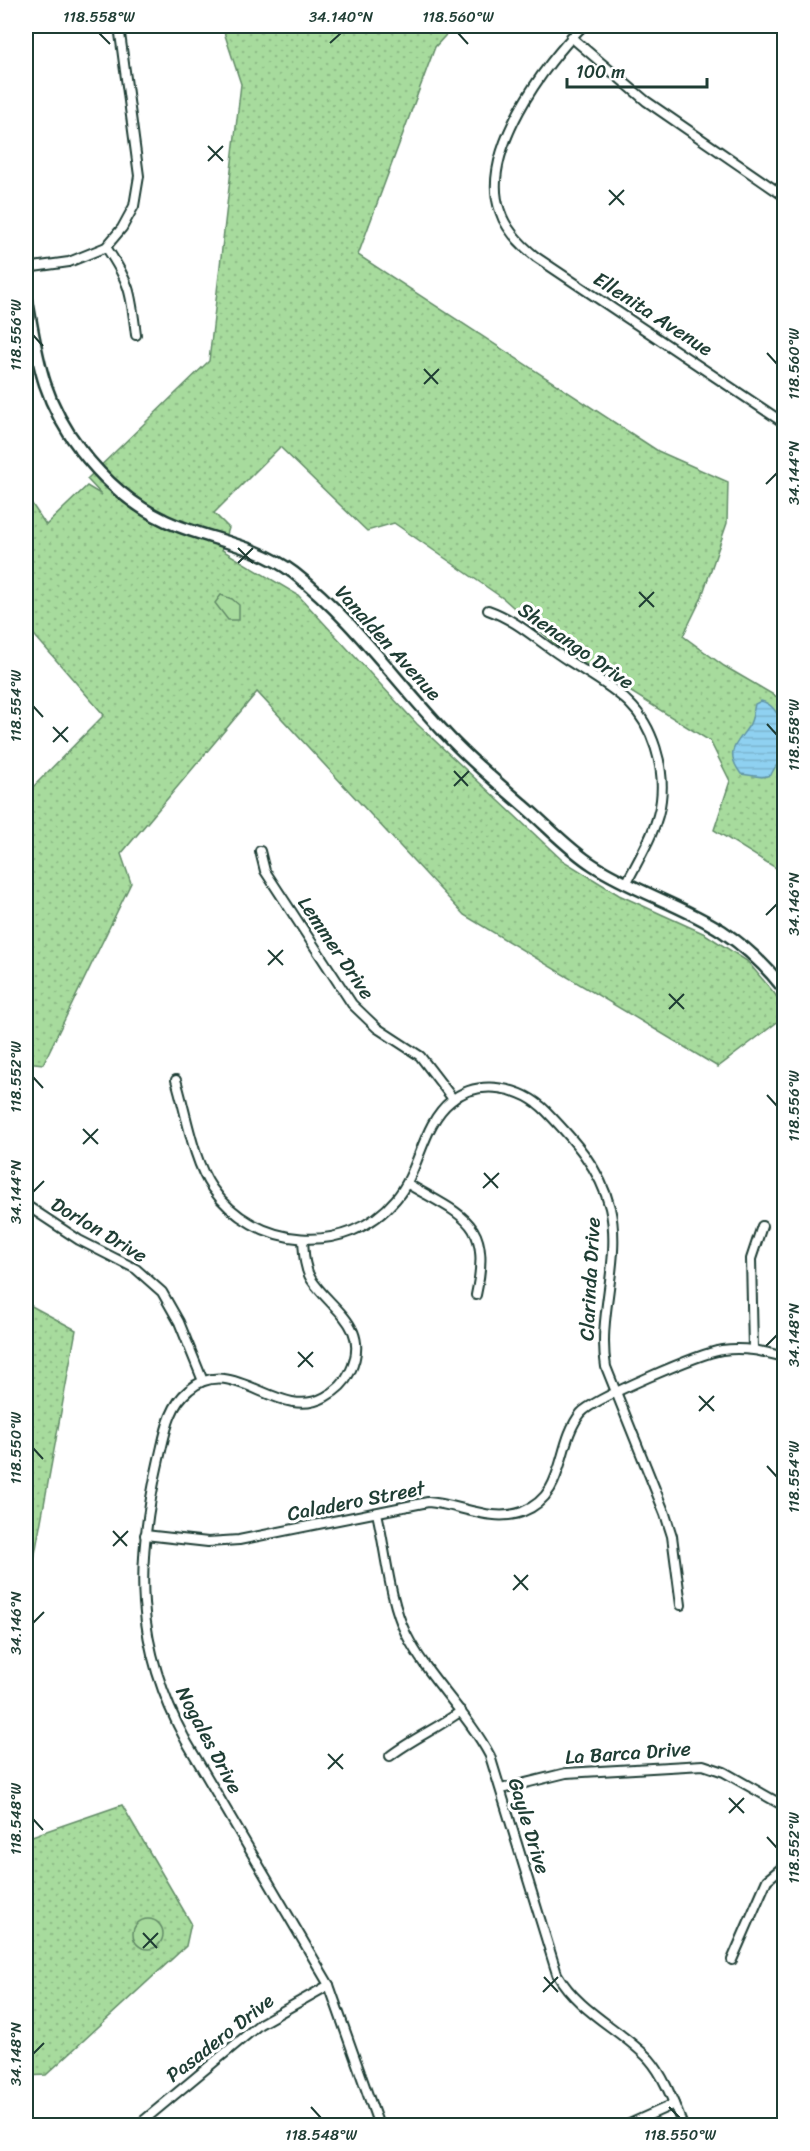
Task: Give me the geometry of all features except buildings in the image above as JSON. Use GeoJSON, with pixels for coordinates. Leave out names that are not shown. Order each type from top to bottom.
{"type":"FeatureCollection","features":[{"type":"Feature","properties":{"kind":"main road","name":"Vanalden Avenue"},"geometry":{"type":"LineString","coordinates":[[26,295],[41,381],[56,415],[80,450],[111,484],[131,501],[164,520],[260,553],[285,566],[340,616],[447,736],[591,864],[721,931],[758,959],[784,989]]}},
{"type":"Feature","properties":{"kind":"street"},"geometry":{"type":"LineString","coordinates":[[26,268],[69,262],[106,246],[122,228],[134,206],[139,176],[119,26]]}},
{"type":"Feature","properties":{"kind":"street"},"geometry":{"type":"LineString","coordinates":[[583,26],[572,37],[646,101],[784,196]]}},
{"type":"Feature","properties":{"kind":"street","name":"Ellenita Avenue"},"geometry":{"type":"LineString","coordinates":[[572,37],[534,86],[514,122],[501,157],[496,185],[499,210],[508,228],[536,257],[784,423]]}},
{"type":"Feature","properties":{"kind":"street"},"geometry":{"type":"LineString","coordinates":[[106,246],[125,275],[132,295],[136,335]]}},
{"type":"Feature","properties":{"kind":"street","name":"Shenango Drive"},"geometry":{"type":"LineString","coordinates":[[488,610],[514,621],[554,652],[615,691],[630,703],[644,720],[657,751],[662,799],[656,821],[626,884]]}},
{"type":"Feature","properties":{"kind":"street","name":"Lemmer Drive"},"geometry":{"type":"LineString","coordinates":[[260,851],[265,871],[352,1004],[376,1028],[420,1056],[453,1099]]}},
{"type":"Feature","properties":{"kind":"street"},"geometry":{"type":"LineString","coordinates":[[176,1080],[202,1170],[218,1195],[253,1226],[274,1235],[303,1240],[343,1236],[374,1219],[395,1201],[408,1184],[436,1120],[443,1108],[453,1099]]}},
{"type":"Feature","properties":{"kind":"street","name":"Clarinda Drive"},"geometry":{"type":"LineString","coordinates":[[453,1099],[470,1091],[494,1088],[518,1092],[537,1102],[588,1158],[600,1181],[610,1209],[613,1235],[602,1346],[606,1367],[672,1536],[681,1605]]}},
{"type":"Feature","properties":{"kind":"street"},"geometry":{"type":"LineString","coordinates":[[408,1184],[458,1214],[472,1226],[483,1258],[476,1295]]}},
{"type":"Feature","properties":{"kind":"street","name":"Dorlon Drive"},"geometry":{"type":"LineString","coordinates":[[26,1205],[79,1240],[136,1269],[162,1292],[179,1322],[203,1381]]}},
{"type":"Feature","properties":{"kind":"street"},"geometry":{"type":"LineString","coordinates":[[753,1348],[751,1259],[762,1226]]}},
{"type":"Feature","properties":{"kind":"street"},"geometry":{"type":"LineString","coordinates":[[203,1381],[230,1379],[285,1402],[302,1404],[319,1401],[344,1383],[353,1363],[356,1340],[343,1313],[310,1278],[304,1261],[303,1240]]}},
{"type":"Feature","properties":{"kind":"street","name":"Caladero Street"},"geometry":{"type":"LineString","coordinates":[[145,1535],[208,1542],[239,1540],[428,1503],[445,1503],[492,1515],[506,1516],[523,1511],[539,1501],[552,1487],[560,1472],[570,1431],[581,1413],[595,1402],[673,1367],[720,1350],[753,1348],[784,1357]]}},
{"type":"Feature","properties":{"kind":"street","name":"Nogales Drive"},"geometry":{"type":"LineString","coordinates":[[203,1381],[183,1396],[169,1420],[147,1513],[143,1586],[151,1655],[168,1704],[186,1741],[330,1985],[379,2126]]}},
{"type":"Feature","properties":{"kind":"street","name":"Gayle Drive"},"geometry":{"type":"LineString","coordinates":[[377,1514],[399,1618],[416,1652],[461,1711],[490,1756],[557,1974],[568,1993],[650,2061],[674,2104],[683,2126]]}},
{"type":"Feature","properties":{"kind":"street"},"geometry":{"type":"LineString","coordinates":[[390,1756],[408,1742],[435,1730],[461,1711]]}},
{"type":"Feature","properties":{"kind":"street","name":"La Barca Drive"},"geometry":{"type":"LineString","coordinates":[[501,1789],[566,1773],[703,1765],[724,1772],[784,1806]]}},
{"type":"Feature","properties":{"kind":"street"},"geometry":{"type":"LineString","coordinates":[[732,1960],[767,1880],[784,1866]]}},
{"type":"Feature","properties":{"kind":"street","name":"Pasadero Drive"},"geometry":{"type":"LineString","coordinates":[[143,2124],[260,2024],[330,1985]]}},
{"type":"Feature","properties":{"kind":"street"},"geometry":{"type":"LineString","coordinates":[[625,2126],[674,2104]]}},
{"type":"Feature","properties":{"kind":"green space"},"geometry":{"type":"Polygon","coordinates":[[[222,26],[454,26],[435,47],[358,255],[658,451],[728,482],[727,523],[701,599],[683,636],[724,666],[784,701],[784,873],[714,830],[730,781],[710,741],[557,646],[504,599],[394,523],[367,531],[280,447],[214,513],[229,528],[222,550],[298,595],[417,724],[562,860],[619,895],[705,934],[747,961],[775,994],[784,1009],[784,1017],[718,1067],[464,915],[257,692],[121,854],[131,883],[43,1064],[26,1062],[26,794],[104,715],[29,629],[26,630],[26,495],[46,525],[87,486],[102,495],[87,479],[209,361],[241,84],[222,26]]]}},
{"type":"Feature","properties":{"kind":"green space"},"geometry":{"type":"Polygon","coordinates":[[[221,595],[232,599],[239,605],[239,620],[228,620],[215,603],[221,595]]]}},
{"type":"Feature","properties":{"kind":"green space"},"geometry":{"type":"Polygon","coordinates":[[[26,1303],[76,1330],[26,1603],[26,1303]]]}},
{"type":"Feature","properties":{"kind":"green space"},"geometry":{"type":"Polygon","coordinates":[[[122,1805],[191,1923],[186,1946],[46,2075],[26,2076],[26,1838],[122,1805]]]}},
{"type":"Feature","properties":{"kind":"green space"},"geometry":{"type":"Polygon","coordinates":[[[148,1919],[159,1923],[163,1934],[159,1945],[148,1949],[137,1945],[133,1934],[137,1923],[148,1919]]]}},
{"type":"Feature","properties":{"kind":"water"},"geometry":{"type":"Polygon","coordinates":[[[761,701],[768,704],[778,715],[785,740],[781,759],[771,775],[762,777],[741,774],[733,759],[736,744],[751,722],[755,704],[761,701]]]}}]}
